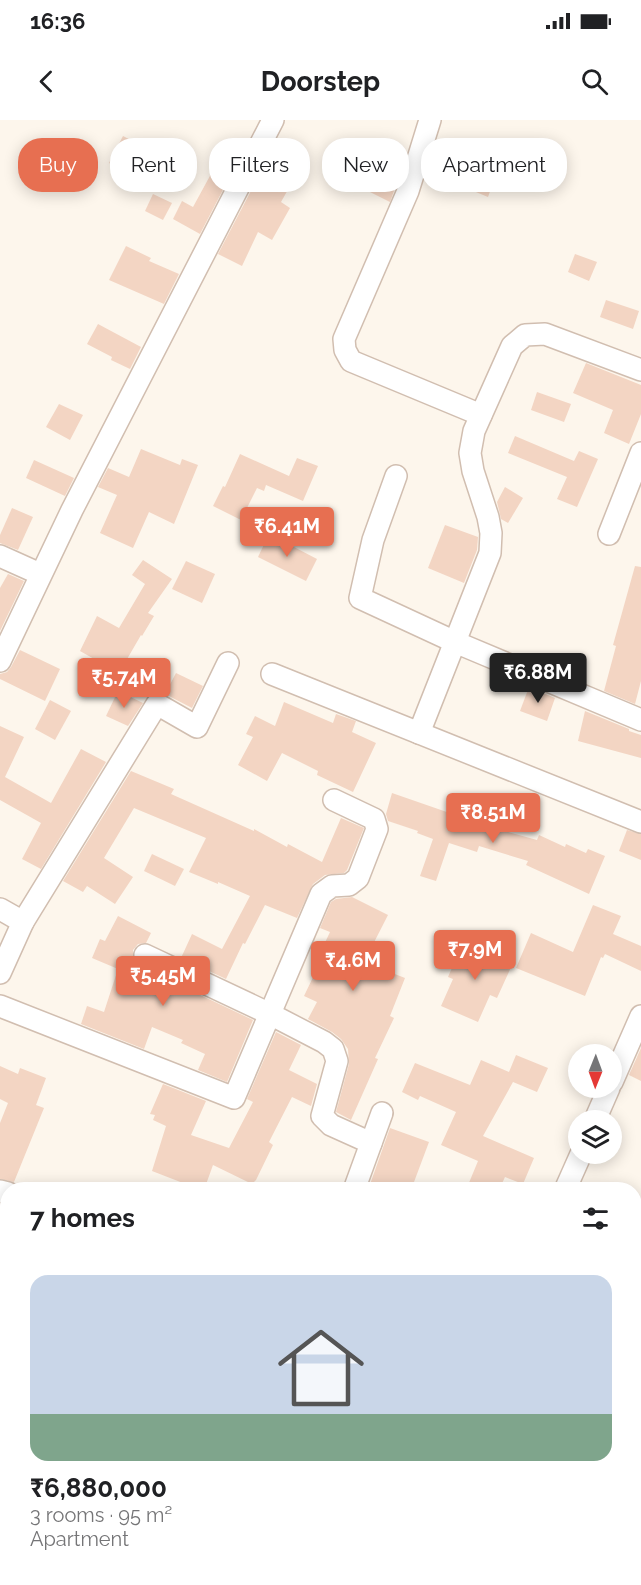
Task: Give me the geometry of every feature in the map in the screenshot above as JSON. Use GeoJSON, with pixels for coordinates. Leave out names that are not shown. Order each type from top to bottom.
{"type":"FeatureCollection","features":[{"type":"Feature","properties":{"kind":"street"},"geometry":{"type":"LineString","coordinates":[[0,661],[40,574],[273,120]]}},
{"type":"Feature","properties":{"kind":"street"},"geometry":{"type":"LineString","coordinates":[[430,120],[408,191],[344,339],[345,350],[351,361],[481,415]]}},
{"type":"Feature","properties":{"kind":"street"},"geometry":{"type":"LineString","coordinates":[[419,733],[490,553],[491,533],[488,517],[473,471],[470,453],[474,431],[512,346],[525,335],[545,334],[641,370]]}},
{"type":"Feature","properties":{"kind":"street"},"geometry":{"type":"LineString","coordinates":[[609,534],[641,453]]}},
{"type":"Feature","properties":{"kind":"street"},"geometry":{"type":"LineString","coordinates":[[396,476],[373,540],[360,598],[455,642],[641,720]]}},
{"type":"Feature","properties":{"kind":"street"},"geometry":{"type":"LineString","coordinates":[[0,556],[40,574]]}},
{"type":"Feature","properties":{"kind":"street"},"geometry":{"type":"LineString","coordinates":[[0,972],[23,922],[157,704],[197,727],[228,663]]}},
{"type":"Feature","properties":{"kind":"street"},"geometry":{"type":"LineString","coordinates":[[272,674],[641,822]]}},
{"type":"Feature","properties":{"kind":"street"},"geometry":{"type":"LineString","coordinates":[[0,1006],[234,1098],[321,894],[332,886],[349,885],[358,878],[376,829],[374,819],[334,800]]}},
{"type":"Feature","properties":{"kind":"street"},"geometry":{"type":"LineString","coordinates":[[0,909],[23,922]]}},
{"type":"Feature","properties":{"kind":"street"},"geometry":{"type":"LineString","coordinates":[[145,955],[270,1014],[333,1049],[337,1061],[322,1116],[331,1125],[371,1143]]}},
{"type":"Feature","properties":{"kind":"street"},"geometry":{"type":"LineString","coordinates":[[622,1061],[639,1024]]}},
{"type":"Feature","properties":{"kind":"street"},"geometry":{"type":"LineString","coordinates":[[357,1182],[382,1113]]}},
{"type":"Feature","properties":{"kind":"street"},"geometry":{"type":"LineString","coordinates":[[569,1182],[577,1164]]}},
{"type":"Feature","properties":{"kind":"building"},"geometry":{"type":"Polygon","coordinates":[[[209,178],[209,192],[222,192],[200,234],[173,219],[182,201],[193,207],[209,178]]]}},
{"type":"Feature","properties":{"kind":"building"},"geometry":{"type":"Polygon","coordinates":[[[250,192],[287,192],[281,202],[290,208],[272,240],[258,232],[242,266],[218,254],[250,192]]]}},
{"type":"Feature","properties":{"kind":"building"},"geometry":{"type":"Polygon","coordinates":[[[370,192],[394,192],[390,202],[370,192]]]}},
{"type":"Feature","properties":{"kind":"building"},"geometry":{"type":"Polygon","coordinates":[[[476,192],[490,192],[488,197],[476,192]]]}},
{"type":"Feature","properties":{"kind":"building"},"geometry":{"type":"Polygon","coordinates":[[[153,194],[172,203],[163,220],[145,211],[153,194]]]}},
{"type":"Feature","properties":{"kind":"building"},"geometry":{"type":"Polygon","coordinates":[[[126,246],[151,258],[149,261],[179,274],[164,304],[109,280],[126,246]]]}},
{"type":"Feature","properties":{"kind":"building"},"geometry":{"type":"Polygon","coordinates":[[[575,254],[597,262],[589,281],[568,272],[575,254]]]}},
{"type":"Feature","properties":{"kind":"building"},"geometry":{"type":"Polygon","coordinates":[[[606,300],[639,311],[633,329],[600,317],[606,300]]]}},
{"type":"Feature","properties":{"kind":"building"},"geometry":{"type":"Polygon","coordinates":[[[98,324],[141,347],[130,369],[87,344],[98,324]]]}},
{"type":"Feature","properties":{"kind":"building"},"geometry":{"type":"Polygon","coordinates":[[[586,363],[641,385],[641,414],[629,444],[604,433],[613,410],[573,393],[586,363]]]}},
{"type":"Feature","properties":{"kind":"building"},"geometry":{"type":"Polygon","coordinates":[[[537,392],[571,404],[564,422],[531,410],[537,392]]]}},
{"type":"Feature","properties":{"kind":"building"},"geometry":{"type":"Polygon","coordinates":[[[59,404],[83,415],[70,440],[46,427],[59,404]]]}},
{"type":"Feature","properties":{"kind":"building"},"geometry":{"type":"Polygon","coordinates":[[[515,436],[574,461],[579,451],[598,459],[577,507],[557,499],[567,477],[508,453],[515,436]]]}},
{"type":"Feature","properties":{"kind":"building"},"geometry":{"type":"Polygon","coordinates":[[[141,449],[180,465],[182,459],[198,465],[174,524],[149,512],[133,548],[100,533],[117,495],[98,487],[108,468],[129,477],[141,449]]]}},
{"type":"Feature","properties":{"kind":"building"},"geometry":{"type":"Polygon","coordinates":[[[240,454],[289,476],[297,458],[318,466],[303,501],[266,485],[264,491],[257,488],[241,520],[213,506],[223,486],[225,487],[240,454]]]}},
{"type":"Feature","properties":{"kind":"building"},"geometry":{"type":"Polygon","coordinates":[[[34,460],[74,478],[65,496],[26,478],[34,460]]]}},
{"type":"Feature","properties":{"kind":"building"},"geometry":{"type":"Polygon","coordinates":[[[505,487],[523,498],[508,523],[501,519],[497,502],[505,487]]]}},
{"type":"Feature","properties":{"kind":"building"},"geometry":{"type":"Polygon","coordinates":[[[12,508],[33,517],[18,550],[0,543],[0,535],[12,508]]]}},
{"type":"Feature","properties":{"kind":"building"},"geometry":{"type":"Polygon","coordinates":[[[445,525],[478,537],[477,550],[464,583],[428,568],[445,525]]]}},
{"type":"Feature","properties":{"kind":"building"},"geometry":{"type":"Polygon","coordinates":[[[269,534],[317,559],[306,581],[258,557],[269,534]]]}},
{"type":"Feature","properties":{"kind":"building"},"geometry":{"type":"Polygon","coordinates":[[[143,560],[172,579],[148,613],[154,616],[119,673],[80,651],[97,616],[119,628],[145,584],[132,575],[143,560]]]}},
{"type":"Feature","properties":{"kind":"building"},"geometry":{"type":"Polygon","coordinates":[[[186,561],[215,574],[202,603],[172,589],[186,561]]]}},
{"type":"Feature","properties":{"kind":"building"},"geometry":{"type":"Polygon","coordinates":[[[635,566],[641,567],[641,681],[635,704],[604,691],[616,646],[613,645],[635,566]]]}},
{"type":"Feature","properties":{"kind":"building"},"geometry":{"type":"Polygon","coordinates":[[[8,574],[24,581],[0,631],[0,588],[8,574]]]}},
{"type":"Feature","properties":{"kind":"building"},"geometry":{"type":"Polygon","coordinates":[[[20,650],[60,669],[45,701],[0,679],[0,674],[7,672],[20,650]]]}},
{"type":"Feature","properties":{"kind":"building"},"geometry":{"type":"Polygon","coordinates":[[[176,673],[203,686],[192,708],[165,694],[176,673]]]}},
{"type":"Feature","properties":{"kind":"building"},"geometry":{"type":"Polygon","coordinates":[[[529,687],[555,698],[547,721],[520,711],[529,687]]]}},
{"type":"Feature","properties":{"kind":"building"},"geometry":{"type":"Polygon","coordinates":[[[118,691],[143,703],[128,726],[106,716],[118,691]]]}},
{"type":"Feature","properties":{"kind":"building"},"geometry":{"type":"Polygon","coordinates":[[[50,700],[71,711],[55,740],[35,729],[50,700]]]}},
{"type":"Feature","properties":{"kind":"building"},"geometry":{"type":"Polygon","coordinates":[[[284,702],[333,723],[336,714],[356,721],[352,732],[376,743],[353,792],[317,775],[318,771],[282,753],[267,781],[238,765],[253,737],[246,734],[255,716],[275,726],[284,702]]]}},
{"type":"Feature","properties":{"kind":"building"},"geometry":{"type":"Polygon","coordinates":[[[585,711],[641,735],[641,758],[578,741],[585,711]]]}},
{"type":"Feature","properties":{"kind":"building"},"geometry":{"type":"Polygon","coordinates":[[[0,726],[24,737],[5,777],[51,803],[81,749],[106,762],[41,869],[22,859],[41,823],[0,800],[0,726]]]}},
{"type":"Feature","properties":{"kind":"building"},"geometry":{"type":"Polygon","coordinates":[[[131,771],[174,789],[171,794],[254,831],[254,829],[287,847],[288,844],[322,862],[341,818],[364,828],[347,870],[344,873],[325,875],[313,884],[297,918],[265,905],[226,979],[181,958],[192,934],[222,949],[250,896],[189,872],[206,838],[134,808],[104,858],[133,877],[115,904],[87,886],[83,892],[63,881],[131,771]]]}},
{"type":"Feature","properties":{"kind":"building"},"geometry":{"type":"Polygon","coordinates":[[[392,793],[490,827],[537,840],[539,835],[565,847],[566,844],[586,853],[588,849],[605,856],[589,894],[526,865],[528,861],[479,846],[477,852],[449,843],[436,881],[420,876],[433,839],[417,833],[418,831],[388,821],[386,814],[392,793]]]}},
{"type":"Feature","properties":{"kind":"building"},"geometry":{"type":"Polygon","coordinates":[[[627,830],[641,834],[641,860],[619,851],[627,830]]]}},
{"type":"Feature","properties":{"kind":"building"},"geometry":{"type":"Polygon","coordinates":[[[152,854],[184,869],[175,886],[144,871],[152,854]]]}},
{"type":"Feature","properties":{"kind":"building"},"geometry":{"type":"Polygon","coordinates":[[[352,897],[388,915],[364,962],[405,978],[390,1016],[394,1018],[375,1058],[378,1059],[351,1120],[336,1112],[349,1064],[348,1049],[332,1032],[308,1019],[317,1002],[304,996],[316,971],[312,970],[330,932],[320,928],[331,902],[352,897]]]}},
{"type":"Feature","properties":{"kind":"building"},"geometry":{"type":"Polygon","coordinates":[[[593,905],[621,916],[613,934],[641,946],[641,971],[605,954],[603,958],[601,957],[585,996],[516,968],[531,933],[573,952],[593,905]]]}},
{"type":"Feature","properties":{"kind":"building"},"geometry":{"type":"Polygon","coordinates":[[[118,916],[151,933],[146,943],[138,944],[133,950],[134,962],[139,966],[253,1020],[227,1082],[198,1070],[205,1054],[181,1043],[183,1040],[152,1027],[144,1049],[81,1024],[87,1006],[104,1012],[118,969],[92,958],[100,939],[105,941],[118,916]]]}},
{"type":"Feature","properties":{"kind":"building"},"geometry":{"type":"Polygon","coordinates":[[[464,940],[512,965],[497,998],[490,995],[478,1022],[441,1006],[453,979],[448,977],[464,940]]]}},
{"type":"Feature","properties":{"kind":"building"},"geometry":{"type":"Polygon","coordinates":[[[276,1032],[301,1045],[289,1070],[317,1084],[311,1106],[292,1097],[269,1142],[273,1145],[254,1182],[248,1182],[213,1165],[207,1182],[180,1182],[152,1171],[166,1126],[153,1120],[155,1115],[150,1114],[163,1084],[206,1101],[191,1135],[229,1148],[253,1102],[247,1099],[276,1032]]]}},
{"type":"Feature","properties":{"kind":"building"},"geometry":{"type":"Polygon","coordinates":[[[641,1048],[641,1081],[629,1075],[641,1048]]]}},
{"type":"Feature","properties":{"kind":"building"},"geometry":{"type":"Polygon","coordinates":[[[516,1055],[548,1068],[537,1092],[513,1082],[483,1136],[534,1158],[524,1182],[505,1177],[503,1182],[469,1182],[478,1161],[441,1145],[456,1112],[420,1096],[418,1100],[402,1092],[415,1063],[470,1085],[481,1060],[509,1072],[516,1055]]]}},
{"type":"Feature","properties":{"kind":"building"},"geometry":{"type":"Polygon","coordinates":[[[0,1066],[18,1074],[20,1068],[46,1078],[36,1105],[44,1108],[14,1182],[0,1179],[0,1123],[8,1103],[0,1099],[0,1066]]]}},
{"type":"Feature","properties":{"kind":"building"},"geometry":{"type":"Polygon","coordinates":[[[390,1128],[429,1142],[414,1182],[371,1182],[390,1128]]]}}]}
